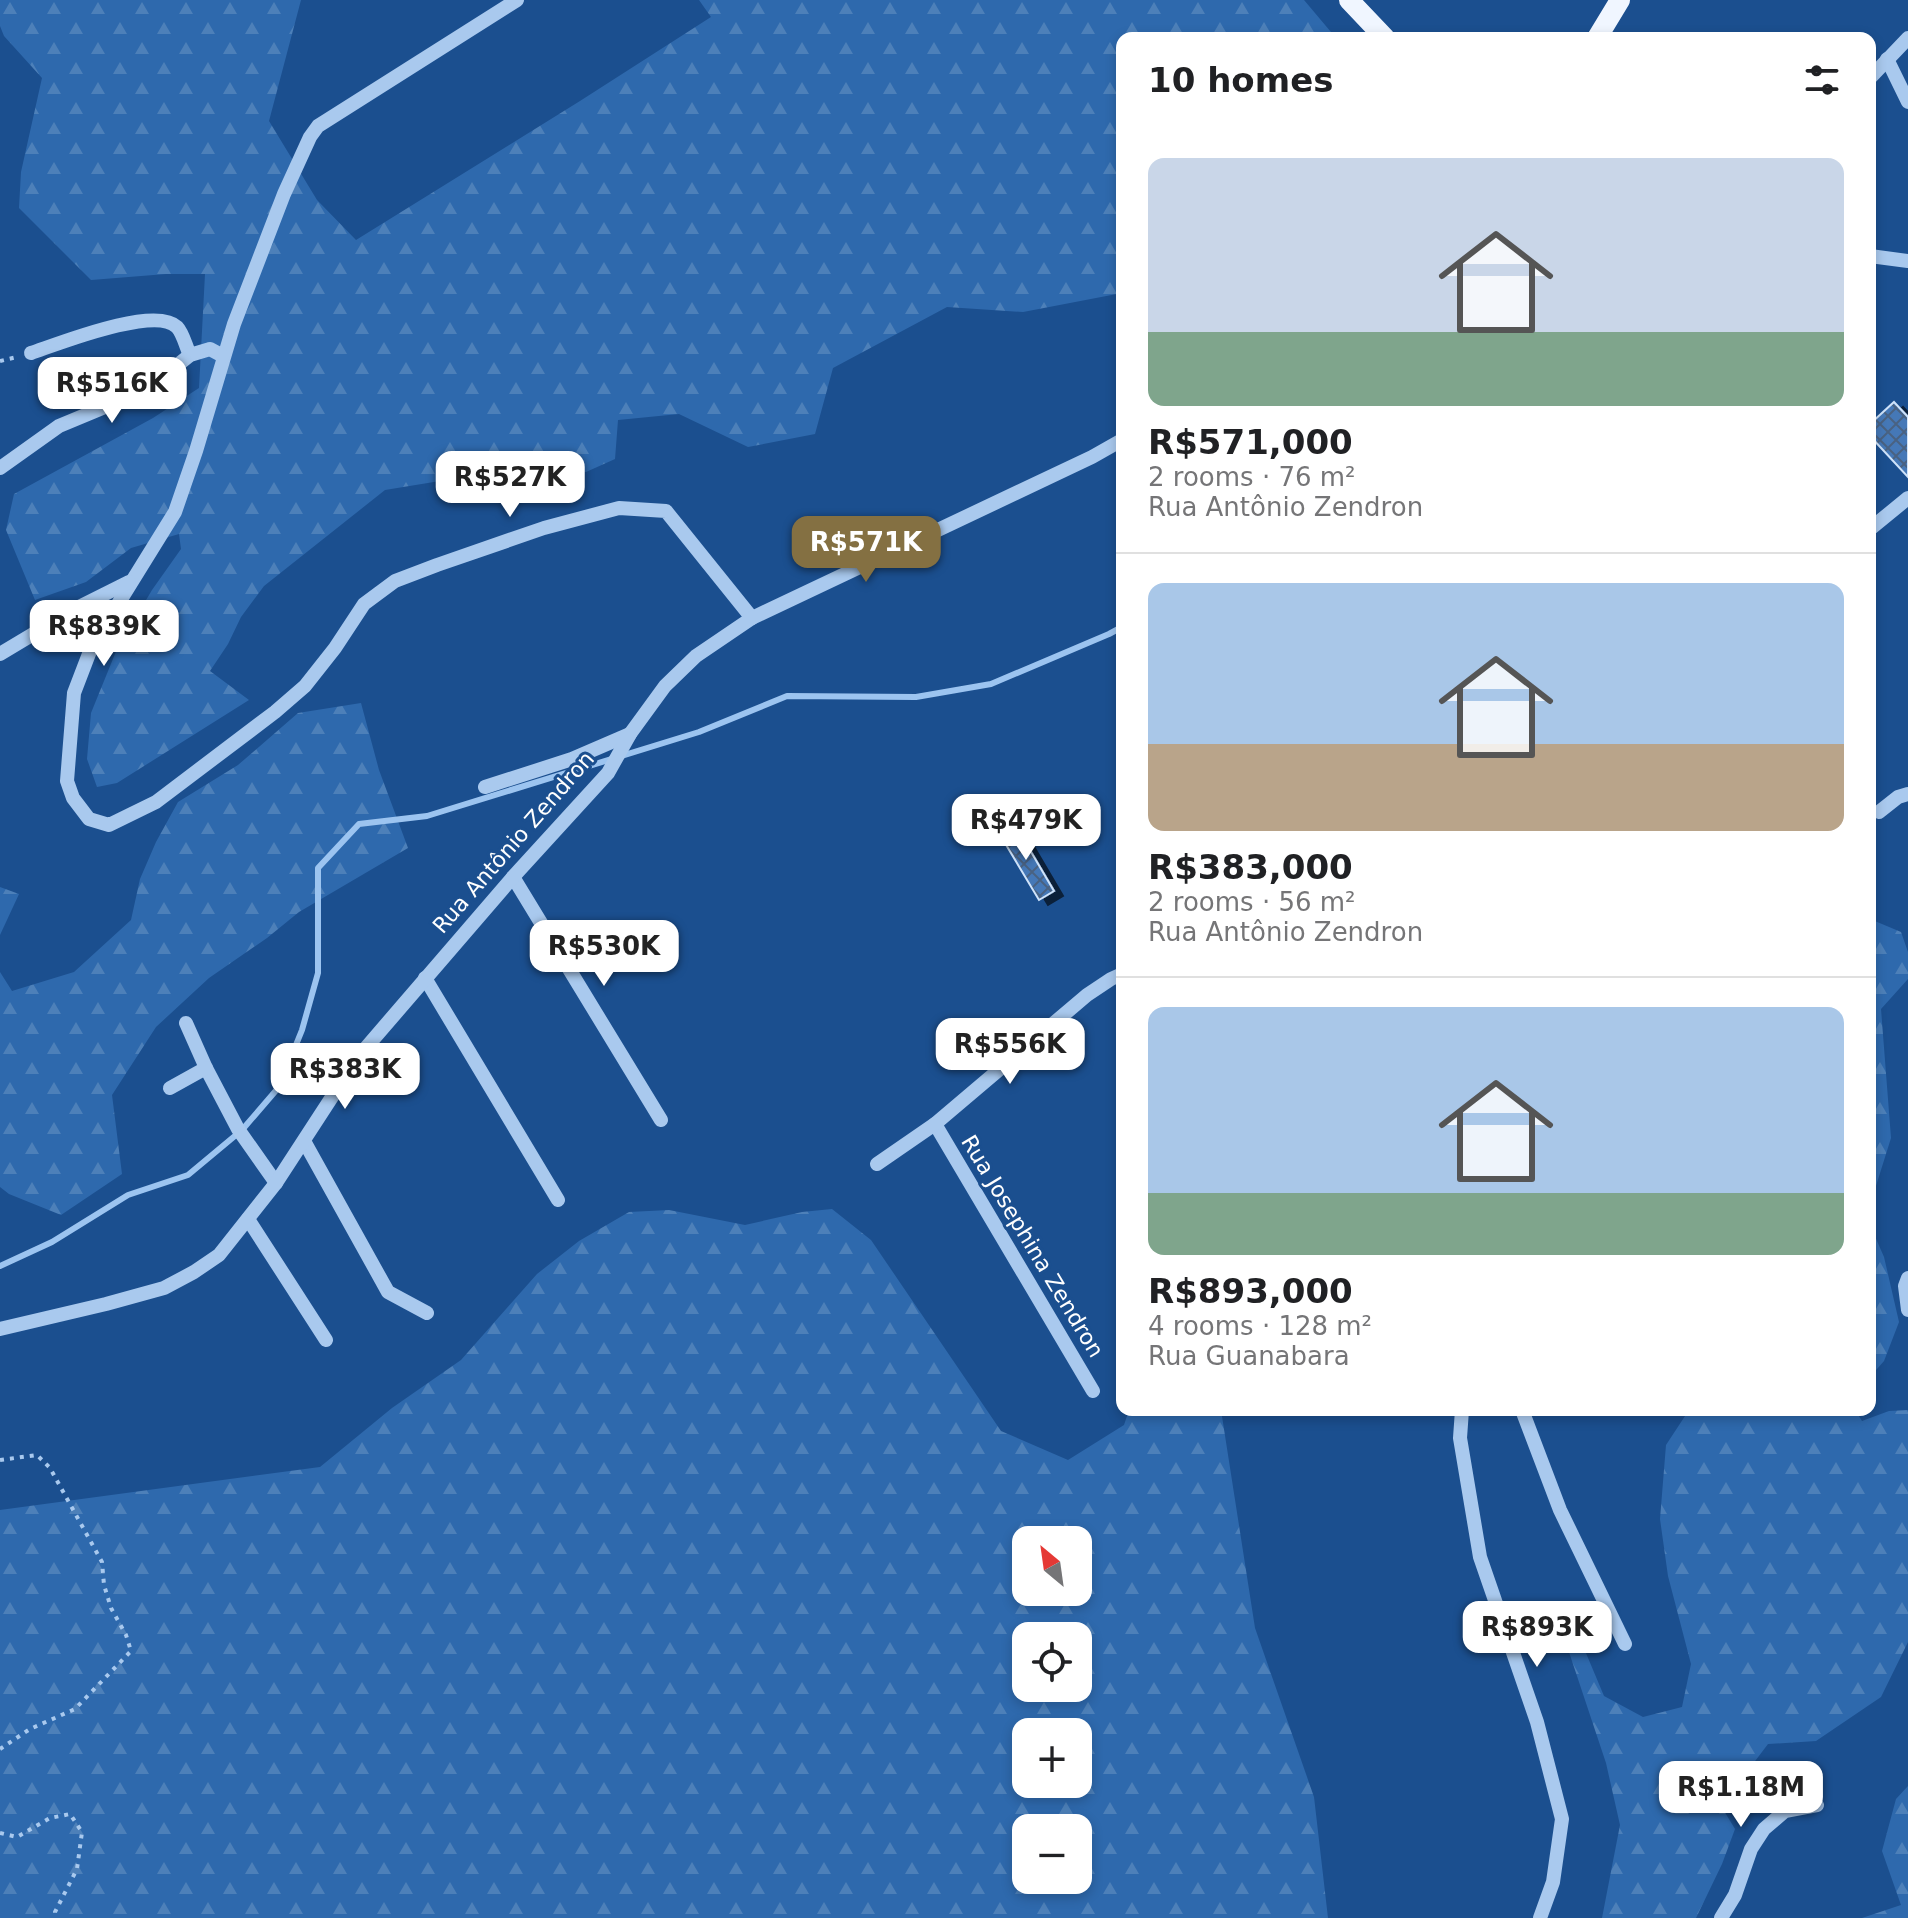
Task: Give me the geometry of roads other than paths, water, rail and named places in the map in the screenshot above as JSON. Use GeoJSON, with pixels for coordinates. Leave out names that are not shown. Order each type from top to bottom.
{"type":"FeatureCollection","features":[{"type":"Feature","properties":{"kind":"main road"},"geometry":{"type":"LineString","coordinates":[[1349,0],[1379,32]]}},
{"type":"Feature","properties":{"kind":"main road"},"geometry":{"type":"LineString","coordinates":[[1601,32],[1620,0]]}},
{"type":"Feature","properties":{"kind":"street"},"geometry":{"type":"LineString","coordinates":[[517,0],[318,126],[310,137],[284,194],[223,356],[175,512],[92,646],[74,693],[67,781],[73,798],[89,819],[109,825],[156,802],[305,686],[364,604],[395,581],[544,528],[619,508],[666,511],[752,618]]}},
{"type":"Feature","properties":{"kind":"street"},"geometry":{"type":"LineString","coordinates":[[1876,71],[1908,38]]}},
{"type":"Feature","properties":{"kind":"street"},"geometry":{"type":"LineString","coordinates":[[1887,59],[1908,102]]}},
{"type":"Feature","properties":{"kind":"street"},"geometry":{"type":"LineString","coordinates":[[1876,257],[1908,261]]}},
{"type":"Feature","properties":{"kind":"street"},"geometry":{"type":"LineString","coordinates":[[31,353],[113,325],[165,320],[178,327],[190,355]]}},
{"type":"Feature","properties":{"kind":"street"},"geometry":{"type":"LineString","coordinates":[[0,468],[59,426],[148,389],[190,355],[210,349],[223,356]]}},
{"type":"Feature","properties":{"kind":"street","name":"Rua Antônio Zendron"},"geometry":{"type":"LineString","coordinates":[[0,1329],[164,1288],[219,1255],[276,1183],[358,1057],[613,766],[630,734],[665,686],[696,656],[752,618],[1116,443]]}},
{"type":"Feature","properties":{"kind":"street"},"geometry":{"type":"LineString","coordinates":[[1876,524],[1908,498]]}},
{"type":"Feature","properties":{"kind":"street"},"geometry":{"type":"LineString","coordinates":[[0,654],[75,609],[131,581]]}},
{"type":"Feature","properties":{"kind":"street"},"geometry":{"type":"LineString","coordinates":[[485,787],[572,759],[630,734]]}},
{"type":"Feature","properties":{"kind":"street"},"geometry":{"type":"LineString","coordinates":[[1879,812],[1898,797],[1908,794]]}},
{"type":"Feature","properties":{"kind":"street"},"geometry":{"type":"LineString","coordinates":[[513,877],[661,1120]]}},
{"type":"Feature","properties":{"kind":"street"},"geometry":{"type":"LineString","coordinates":[[877,1164],[935,1124],[1087,995],[1116,977]]}},
{"type":"Feature","properties":{"kind":"street"},"geometry":{"type":"LineString","coordinates":[[425,978],[558,1200]]}},
{"type":"Feature","properties":{"kind":"street"},"geometry":{"type":"LineString","coordinates":[[186,1023],[238,1129],[276,1183]]}},
{"type":"Feature","properties":{"kind":"street"},"geometry":{"type":"LineString","coordinates":[[170,1088],[206,1068]]}},
{"type":"Feature","properties":{"kind":"street","name":"Rua Josephina Zendron"},"geometry":{"type":"LineString","coordinates":[[935,1124],[1093,1391]]}},
{"type":"Feature","properties":{"kind":"street"},"geometry":{"type":"LineString","coordinates":[[304,1141],[388,1292],[427,1313]]}},
{"type":"Feature","properties":{"kind":"street"},"geometry":{"type":"LineString","coordinates":[[248,1219],[326,1340]]}},
{"type":"Feature","properties":{"kind":"street"},"geometry":{"type":"LineString","coordinates":[[1908,1278],[1905,1286],[1908,1310]]}},
{"type":"Feature","properties":{"kind":"street"},"geometry":{"type":"LineString","coordinates":[[1462,1416],[1460,1438],[1480,1557],[1537,1722],[1562,1819],[1553,1882],[1540,1918]]}},
{"type":"Feature","properties":{"kind":"street"},"geometry":{"type":"LineString","coordinates":[[1524,1416],[1560,1510],[1625,1644]]}},
{"type":"Feature","properties":{"kind":"street"},"geometry":{"type":"LineString","coordinates":[[1721,1918],[1735,1895],[1751,1849],[1764,1829],[1785,1811],[1817,1805]]}},
{"type":"Feature","properties":{"kind":"waterway"},"geometry":{"type":"LineString","coordinates":[[0,1266],[52,1242],[128,1195],[188,1175],[242,1130],[279,1087],[302,1030],[318,973],[318,868],[359,824],[427,816],[699,732],[787,696],[916,697],[991,684],[1116,630]]}}]}
